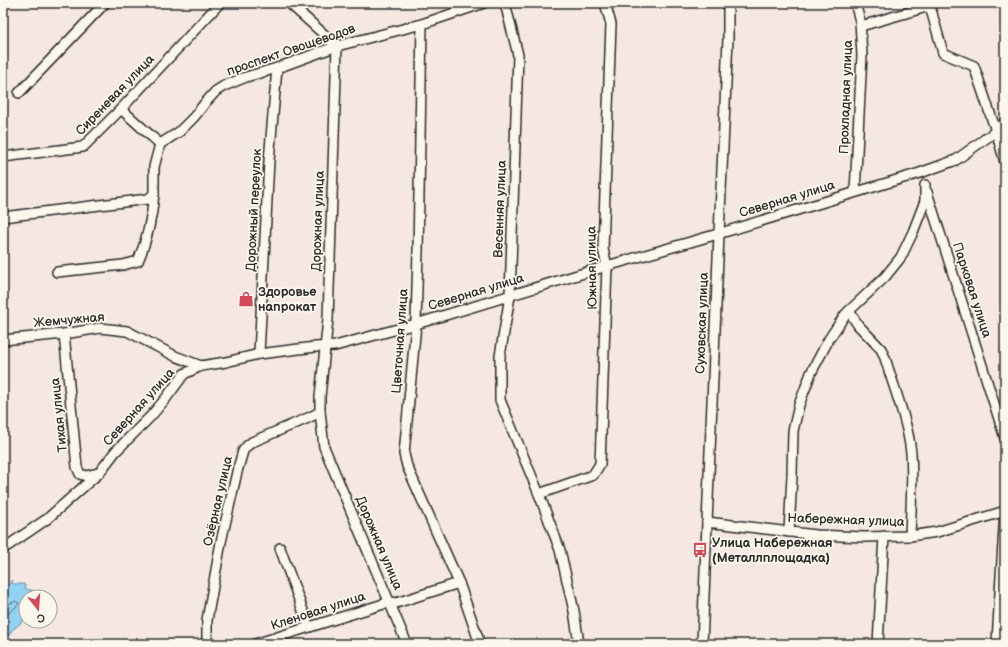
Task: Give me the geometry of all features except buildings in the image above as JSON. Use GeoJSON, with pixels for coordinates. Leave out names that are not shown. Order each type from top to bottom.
{"type":"FeatureCollection","features":[{"type":"Feature","properties":{"kind":"street"},"geometry":{"type":"LineString","coordinates":[[19,93],[104,3]]}},
{"type":"Feature","properties":{"kind":"street","name":"Сиреневая улица"},"geometry":{"type":"LineString","coordinates":[[3,157],[82,147],[220,3]]}},
{"type":"Feature","properties":{"kind":"street"},"geometry":{"type":"LineString","coordinates":[[289,3],[337,46]]}},
{"type":"Feature","properties":{"kind":"street","name":"проспект Овощеводов"},"geometry":{"type":"LineString","coordinates":[[160,144],[179,132],[194,117],[205,102],[216,91],[224,86],[337,46],[422,24],[484,3]]}},
{"type":"Feature","properties":{"kind":"street","name":"Весенняя улица"},"geometry":{"type":"LineString","coordinates":[[505,3],[518,55],[510,296],[500,356],[500,400],[539,494],[560,550],[574,611],[579,644]]}},
{"type":"Feature","properties":{"kind":"street","name":"Южная улица"},"geometry":{"type":"LineString","coordinates":[[539,494],[593,475],[600,464],[607,266],[603,249],[611,24],[606,3]]}},
{"type":"Feature","properties":{"kind":"street","name":"Суховская улица"},"geometry":{"type":"LineString","coordinates":[[702,644],[728,40],[728,3]]}},
{"type":"Feature","properties":{"kind":"street","name":"Прохладная улица"},"geometry":{"type":"LineString","coordinates":[[855,3],[861,26],[862,55],[855,192]]}},
{"type":"Feature","properties":{"kind":"street"},"geometry":{"type":"LineString","coordinates":[[861,26],[930,6],[943,53],[974,66],[1005,162]]}},
{"type":"Feature","properties":{"kind":"street","name":"Цветочная улица"},"geometry":{"type":"LineString","coordinates":[[422,24],[416,324],[404,454],[407,466],[459,583],[480,644]]}},
{"type":"Feature","properties":{"kind":"street","name":"Дорожная улица"},"geometry":{"type":"LineString","coordinates":[[337,46],[328,319],[320,412],[324,447],[407,644]]}},
{"type":"Feature","properties":{"kind":"street","name":"Дорожный переулок"},"geometry":{"type":"LineString","coordinates":[[259,354],[269,162],[277,68]]}},
{"type":"Feature","properties":{"kind":"street"},"geometry":{"type":"LineString","coordinates":[[57,272],[123,265],[138,261],[145,246],[152,214],[154,167],[160,144],[120,109]]}},
{"type":"Feature","properties":{"kind":"street","name":"Северная улица"},"geometry":{"type":"LineString","coordinates":[[3,549],[47,519],[99,473],[115,452],[151,416],[184,374],[201,366],[259,354],[335,346],[416,324],[920,173],[956,160],[996,131],[1005,122]]}},
{"type":"Feature","properties":{"kind":"street","name":"Парковая улица"},"geometry":{"type":"LineString","coordinates":[[920,173],[1005,438]]}},
{"type":"Feature","properties":{"kind":"street"},"geometry":{"type":"LineString","coordinates":[[789,532],[793,431],[799,405],[811,373],[828,339],[845,315],[885,277],[901,257],[925,201],[925,185]]}},
{"type":"Feature","properties":{"kind":"street"},"geometry":{"type":"LineString","coordinates":[[3,217],[148,199],[154,194]]}},
{"type":"Feature","properties":{"kind":"street"},"geometry":{"type":"LineString","coordinates":[[849,311],[858,325],[881,349],[904,420],[910,452],[912,478],[910,536]]}},
{"type":"Feature","properties":{"kind":"street","name":"Жемчужная"},"geometry":{"type":"LineString","coordinates":[[3,340],[64,334],[100,328],[127,331],[175,356],[201,366]]}},
{"type":"Feature","properties":{"kind":"street","name":"Тихая улица"},"geometry":{"type":"LineString","coordinates":[[64,334],[77,467],[80,474],[86,476],[99,473]]}},
{"type":"Feature","properties":{"kind":"street","name":"Озёрная улица"},"geometry":{"type":"LineString","coordinates":[[208,644],[208,620],[221,542],[243,451],[252,442],[320,412]]}},
{"type":"Feature","properties":{"kind":"street"},"geometry":{"type":"LineString","coordinates":[[997,641],[1005,511]]}},
{"type":"Feature","properties":{"kind":"street","name":"Набережная улица"},"geometry":{"type":"LineString","coordinates":[[707,522],[816,535],[864,537],[910,536],[937,532],[1005,511]]}},
{"type":"Feature","properties":{"kind":"street"},"geometry":{"type":"LineString","coordinates":[[878,644],[884,536]]}},
{"type":"Feature","properties":{"kind":"street"},"geometry":{"type":"LineString","coordinates":[[280,548],[309,627]]}},
{"type":"Feature","properties":{"kind":"street","name":"Кленовая улица"},"geometry":{"type":"LineString","coordinates":[[255,644],[390,602],[396,602],[459,583]]}},
{"type":"Feature","properties":{"kind":"water"},"geometry":{"type":"Polygon","coordinates":[[[12,580],[13,584],[24,584],[26,589],[18,589],[18,625],[12,630],[3,644],[3,590],[12,580]]]}},
{"type":"Feature","properties":{"kind":"place","name":"Здоровье напрокат"},"geometry":{"type":"Point","coordinates":[246,299]}},
{"type":"Feature","properties":{"kind":"place","name":"Улица Набережная (Металлплощадка)"},"geometry":{"type":"Point","coordinates":[700,550]}}]}
